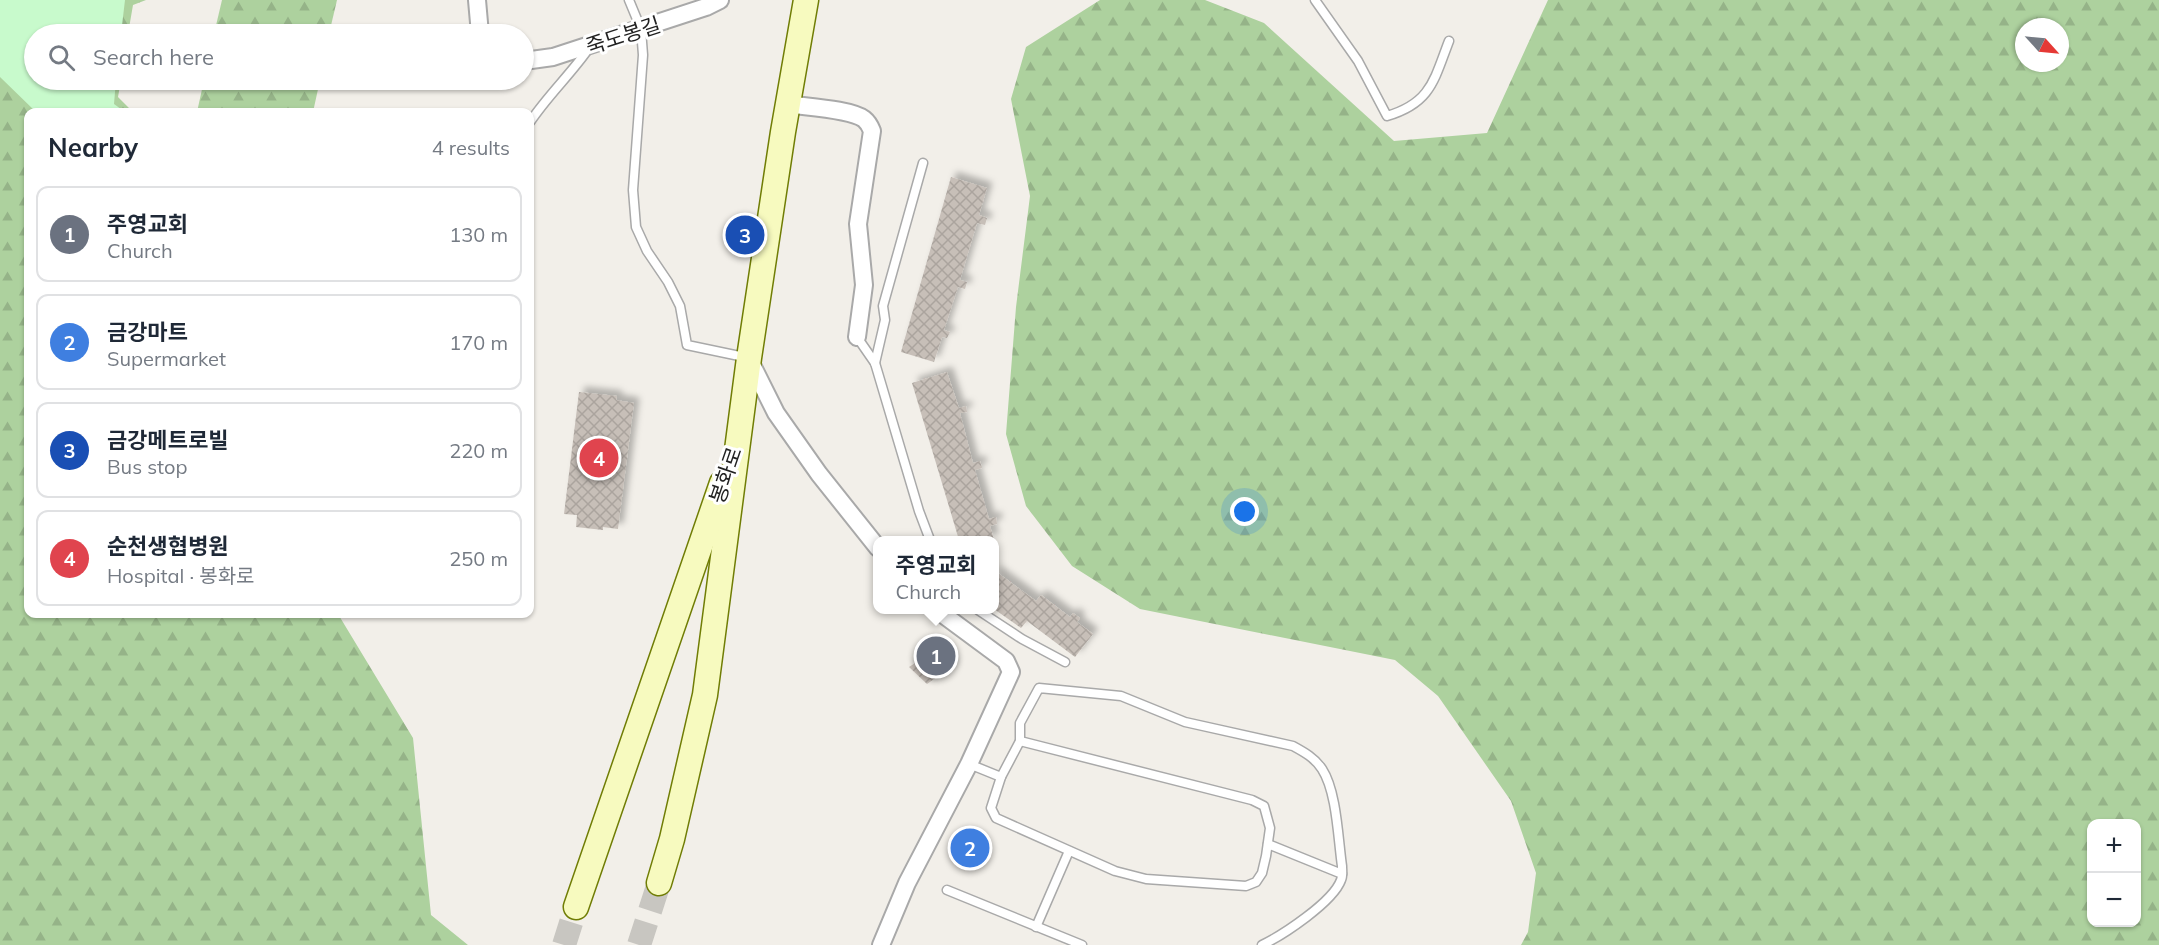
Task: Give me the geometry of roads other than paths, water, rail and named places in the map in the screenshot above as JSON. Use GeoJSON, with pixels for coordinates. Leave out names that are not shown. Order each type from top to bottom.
{"type":"FeatureCollection","features":[{"type":"Feature","properties":{"kind":"main road"},"geometry":{"type":"LineString","coordinates":[[738,438],[788,104],[806,0]]}},
{"type":"Feature","properties":{"kind":"main road","name":"봉화로"},"geometry":{"type":"LineString","coordinates":[[659,883],[672,839],[705,695],[738,438]]}},
{"type":"Feature","properties":{"kind":"main road","name":"봉화로"},"geometry":{"type":"LineString","coordinates":[[576,907],[738,438]]}},
{"type":"Feature","properties":{"kind":"street"},"geometry":{"type":"LineString","coordinates":[[477,0],[479,24]]}},
{"type":"Feature","properties":{"kind":"street","name":"죽도봉길"},"geometry":{"type":"LineString","coordinates":[[534,60],[553,57],[641,29],[706,8],[720,0]]}},
{"type":"Feature","properties":{"kind":"street"},"geometry":{"type":"LineString","coordinates":[[788,104],[850,113],[862,117],[869,123],[872,131],[858,225],[864,285],[857,337]]}},
{"type":"Feature","properties":{"kind":"street"},"geometry":{"type":"LineString","coordinates":[[749,358],[776,413],[819,474],[873,542]]}},
{"type":"Feature","properties":{"kind":"street"},"geometry":{"type":"LineString","coordinates":[[881,945],[907,883],[969,764],[1011,672],[1006,661],[944,614]]}},
{"type":"Feature","properties":{"kind":"lane"},"geometry":{"type":"LineString","coordinates":[[629,0],[641,29],[643,55],[633,190],[636,227],[647,251],[668,282],[680,306],[687,345],[749,358]]}},
{"type":"Feature","properties":{"kind":"lane"},"geometry":{"type":"LineString","coordinates":[[1315,0],[1358,61],[1387,117],[1406,111],[1428,90],[1449,41]]}},
{"type":"Feature","properties":{"kind":"lane"},"geometry":{"type":"LineString","coordinates":[[534,116],[544,101],[580,62],[591,45]]}},
{"type":"Feature","properties":{"kind":"lane"},"geometry":{"type":"LineString","coordinates":[[875,363],[885,320],[883,306],[923,163]]}},
{"type":"Feature","properties":{"kind":"lane"},"geometry":{"type":"LineString","coordinates":[[857,337],[875,363],[928,536]]}},
{"type":"Feature","properties":{"kind":"lane"},"geometry":{"type":"LineString","coordinates":[[985,614],[1022,639],[1065,662]]}},
{"type":"Feature","properties":{"kind":"lane"},"geometry":{"type":"LineString","coordinates":[[1020,741],[1252,800],[1264,806],[1270,828],[1262,873],[1256,882],[1246,886],[1146,879],[1115,871],[996,818],[991,808],[1001,777],[1020,741],[1020,723],[1039,688],[1121,696],[1185,722],[1293,746],[1317,762],[1324,771],[1332,800],[1342,878],[1330,897],[1301,921],[1262,945]]}},
{"type":"Feature","properties":{"kind":"lane"},"geometry":{"type":"LineString","coordinates":[[969,764],[1001,777]]}},
{"type":"Feature","properties":{"kind":"lane"},"geometry":{"type":"LineString","coordinates":[[1268,844],[1342,874]]}},
{"type":"Feature","properties":{"kind":"lane"},"geometry":{"type":"LineString","coordinates":[[1036,927],[1069,851]]}},
{"type":"Feature","properties":{"kind":"lane"},"geometry":{"type":"LineString","coordinates":[[947,890],[1082,945]]}},
{"type":"Feature","properties":{"kind":"tunnel"},"geometry":{"type":"LineString","coordinates":[[639,945],[659,883]]}},
{"type":"Feature","properties":{"kind":"tunnel"},"geometry":{"type":"LineString","coordinates":[[564,945],[576,907]]}},
{"type":"Feature","properties":{"kind":"place","name":"금강메트로빌"},"geometry":{"type":"Point","coordinates":[745,235]}},
{"type":"Feature","properties":{"kind":"place","name":"순천생협병원"},"geometry":{"type":"Point","coordinates":[599,458]}},
{"type":"Feature","properties":{"kind":"place","name":"주영교회"},"geometry":{"type":"Point","coordinates":[936,656]}},
{"type":"Feature","properties":{"kind":"place","name":"금강마트"},"geometry":{"type":"Point","coordinates":[970,848]}}]}
